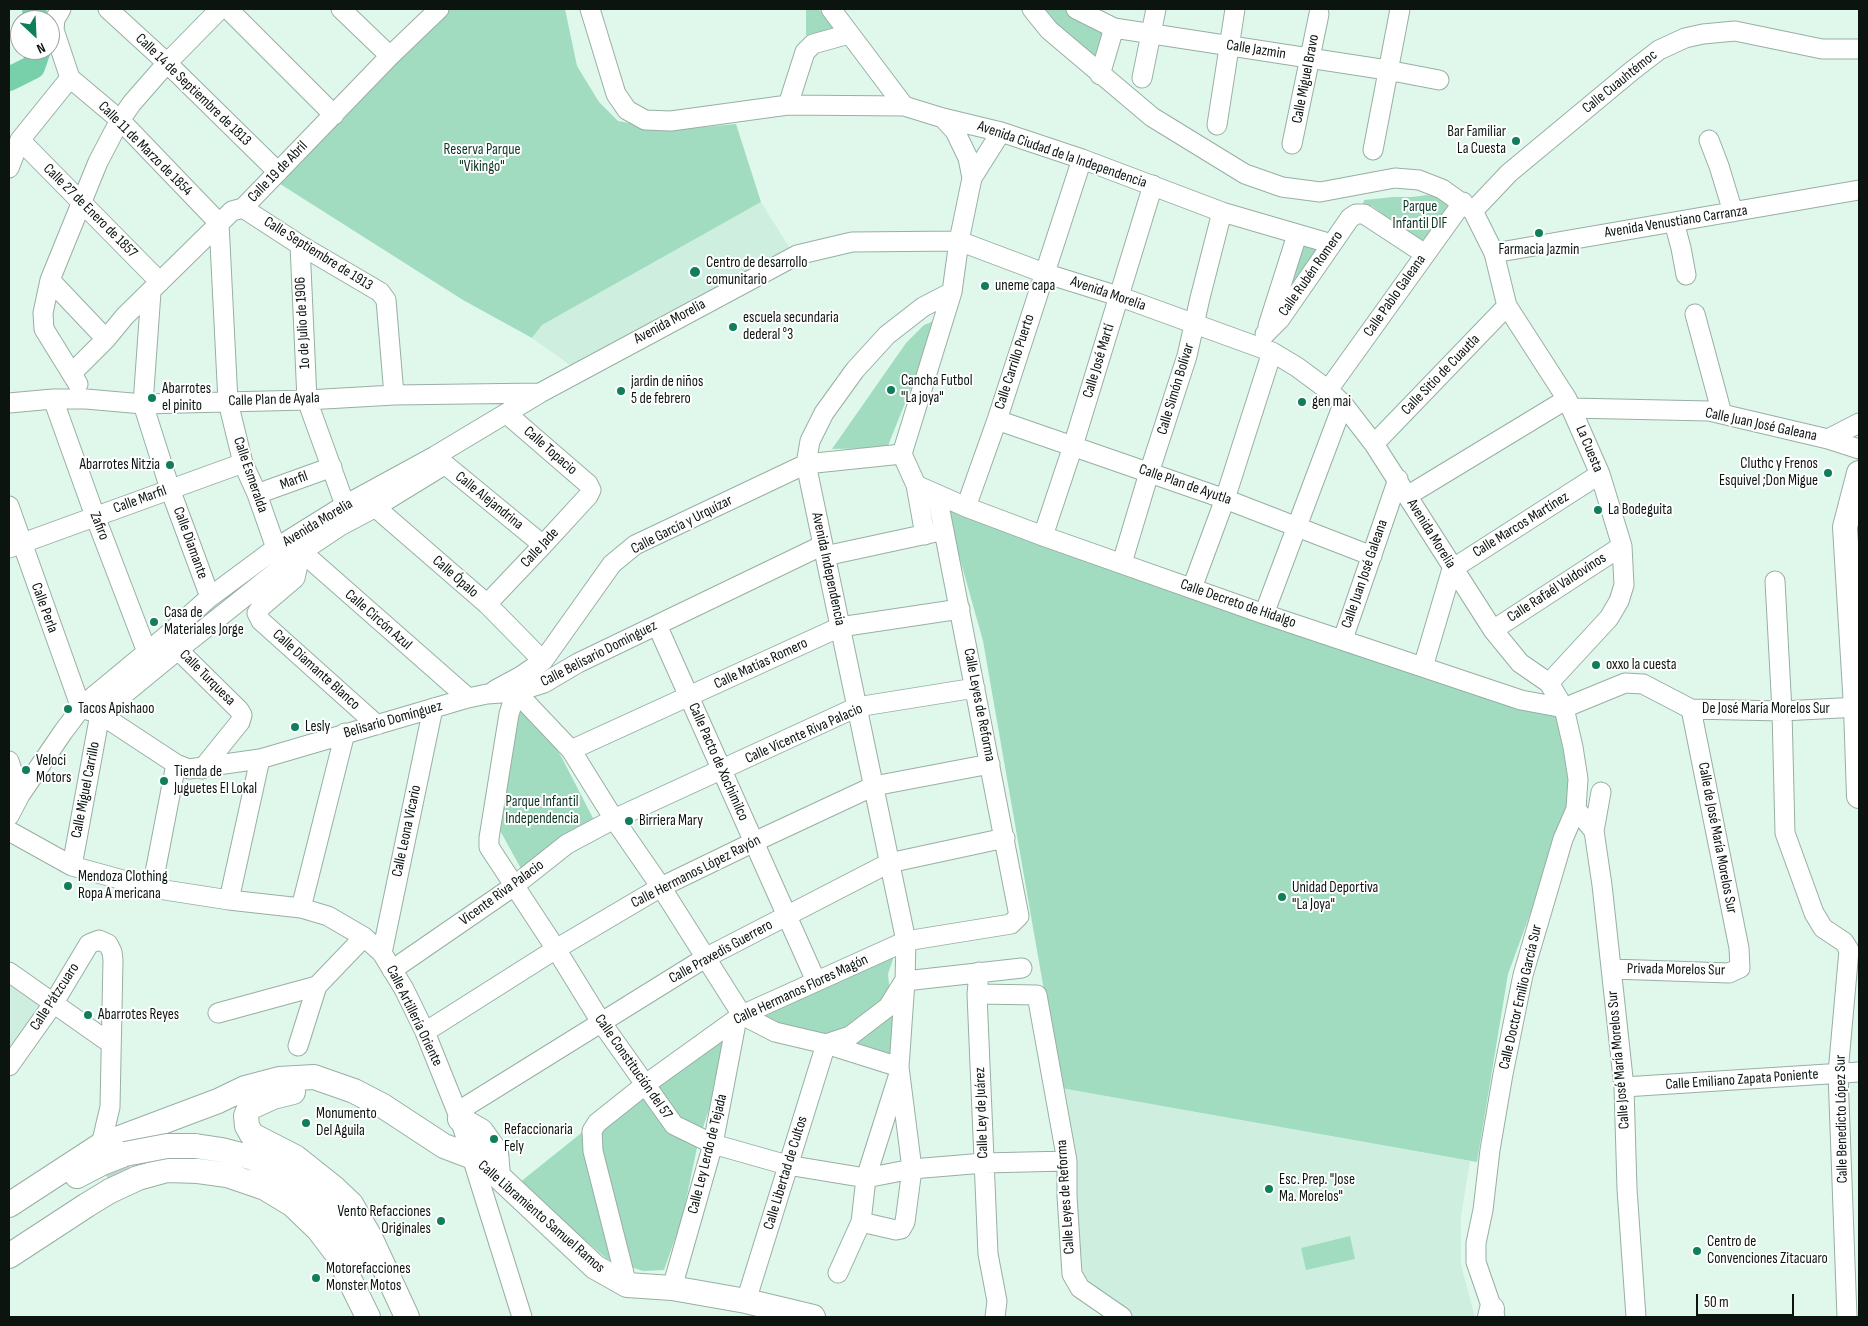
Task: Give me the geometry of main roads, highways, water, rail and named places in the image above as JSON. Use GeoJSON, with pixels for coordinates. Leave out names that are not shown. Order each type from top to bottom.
{"type":"FeatureCollection","features":[{"type":"Feature","properties":{"kind":"main road"},"geometry":{"type":"LineString","coordinates":[[1859,473],[1845,527],[1858,707],[1859,796]]}},
{"type":"Feature","properties":{"kind":"main road","name":"Calle Libramiento Samuel Ramos"},"geometry":{"type":"LineString","coordinates":[[9,1205],[101,1144],[218,1101],[245,1088],[279,1079],[314,1077],[354,1091],[383,1106],[444,1146],[473,1157],[498,1176],[595,1267],[627,1286],[672,1288],[746,1301],[813,1317]]}},
{"type":"Feature","properties":{"kind":"main road"},"geometry":{"type":"LineString","coordinates":[[9,1219],[80,1174],[125,1154],[167,1146],[185,1140],[219,1109],[262,1090],[289,1085],[315,1085],[347,1095],[360,1103],[364,1110]]}},
{"type":"Feature","properties":{"kind":"main road"},"geometry":{"type":"LineString","coordinates":[[406,1317],[370,1237],[351,1204],[295,1157],[252,1135],[247,1126],[246,1116],[249,1108],[259,1102],[290,1092],[318,1092],[336,1098],[356,1109],[364,1110],[444,1146]]}},
{"type":"Feature","properties":{"kind":"main road"},"geometry":{"type":"LineString","coordinates":[[459,1116],[482,1132],[496,1152],[498,1176]]}},
{"type":"Feature","properties":{"kind":"main road"},"geometry":{"type":"LineString","coordinates":[[185,1140],[253,1158],[288,1176],[315,1194],[356,1241],[392,1317]]}},
{"type":"Feature","properties":{"kind":"main road"},"geometry":{"type":"LineString","coordinates":[[9,1256],[102,1196],[138,1178],[167,1170],[198,1171],[226,1175],[265,1188],[293,1205],[318,1229],[337,1254],[368,1317]]}},
{"type":"Feature","properties":{"kind":"main road"},"geometry":{"type":"LineString","coordinates":[[9,1238],[107,1177]]}},
{"type":"Feature","properties":{"kind":"waterway"},"geometry":{"type":"LineString","coordinates":[[9,79],[33,67],[35,60]]}},
{"type":"Feature","properties":{"kind":"tunnel"},"geometry":{"type":"LineString","coordinates":[[107,1177],[150,1151]]}},
{"type":"Feature","properties":{"kind":"place","name":"Bar Familiar La Cuesta"},"geometry":{"type":"Point","coordinates":[1516,141]}},
{"type":"Feature","properties":{"kind":"place","name":"Farmacia Jazmin"},"geometry":{"type":"Point","coordinates":[1539,233]}},
{"type":"Feature","properties":{"kind":"place","name":"Centro de desarrollo comunitario"},"geometry":{"type":"Point","coordinates":[695,272]}},
{"type":"Feature","properties":{"kind":"place","name":"uneme capa"},"geometry":{"type":"Point","coordinates":[985,286]}},
{"type":"Feature","properties":{"kind":"place","name":"escuela secundaria dederal °3"},"geometry":{"type":"Point","coordinates":[733,327]}},
{"type":"Feature","properties":{"kind":"place","name":"Cancha Futbol \"La joya\""},"geometry":{"type":"Point","coordinates":[891,390]}},
{"type":"Feature","properties":{"kind":"place","name":"jardin de niños 5 de febrero"},"geometry":{"type":"Point","coordinates":[621,391]}},
{"type":"Feature","properties":{"kind":"place","name":"Abarrotes el pinito"},"geometry":{"type":"Point","coordinates":[152,398]}},
{"type":"Feature","properties":{"kind":"place","name":"gen mai"},"geometry":{"type":"Point","coordinates":[1302,402]}},
{"type":"Feature","properties":{"kind":"place","name":"Abarrotes Nitzia"},"geometry":{"type":"Point","coordinates":[170,465]}},
{"type":"Feature","properties":{"kind":"place","name":"Cluthc y Frenos Esquivel ;Don Migue"},"geometry":{"type":"Point","coordinates":[1828,473]}},
{"type":"Feature","properties":{"kind":"place","name":"La Bodeguita"},"geometry":{"type":"Point","coordinates":[1598,510]}},
{"type":"Feature","properties":{"kind":"place","name":"Casa de Materiales Jorge"},"geometry":{"type":"Point","coordinates":[154,622]}},
{"type":"Feature","properties":{"kind":"place","name":"oxxo la cuesta"},"geometry":{"type":"Point","coordinates":[1596,665]}},
{"type":"Feature","properties":{"kind":"place","name":"Tacos Apishaoo"},"geometry":{"type":"Point","coordinates":[68,709]}},
{"type":"Feature","properties":{"kind":"place","name":"Lesly"},"geometry":{"type":"Point","coordinates":[295,727]}},
{"type":"Feature","properties":{"kind":"place","name":"Veloci Motors"},"geometry":{"type":"Point","coordinates":[26,770]}},
{"type":"Feature","properties":{"kind":"place","name":"Tienda de Juguetes El Lokal"},"geometry":{"type":"Point","coordinates":[164,781]}},
{"type":"Feature","properties":{"kind":"place","name":"Birriera Mary"},"geometry":{"type":"Point","coordinates":[629,821]}},
{"type":"Feature","properties":{"kind":"place","name":"Mendoza Clothing Ropa A mericana"},"geometry":{"type":"Point","coordinates":[68,886]}},
{"type":"Feature","properties":{"kind":"place","name":"Unidad Deportiva \"La Joya\""},"geometry":{"type":"Point","coordinates":[1282,897]}},
{"type":"Feature","properties":{"kind":"place","name":"Abarrotes Reyes"},"geometry":{"type":"Point","coordinates":[88,1015]}},
{"type":"Feature","properties":{"kind":"place","name":"Monumento Del Aguila"},"geometry":{"type":"Point","coordinates":[306,1123]}},
{"type":"Feature","properties":{"kind":"place","name":"Refaccionaria Fely"},"geometry":{"type":"Point","coordinates":[494,1139]}},
{"type":"Feature","properties":{"kind":"place","name":"Esc. Prep. \"Jose Ma. Morelos\""},"geometry":{"type":"Point","coordinates":[1269,1189]}},
{"type":"Feature","properties":{"kind":"place","name":"Vento Refacciones Originales"},"geometry":{"type":"Point","coordinates":[441,1221]}},
{"type":"Feature","properties":{"kind":"place","name":"Centro de Convenciones Zitacuaro"},"geometry":{"type":"Point","coordinates":[1697,1251]}},
{"type":"Feature","properties":{"kind":"place","name":"Motorefacciones Monster Motos"},"geometry":{"type":"Point","coordinates":[316,1278]}},
{"type":"Feature","properties":{"kind":"park label","name":"Reserva Parque \"Vikingo\""},"geometry":{"type":"Point","coordinates":[482,158]}},
{"type":"Feature","properties":{"kind":"park label","name":"Parque Infantil DIF"},"geometry":{"type":"Point","coordinates":[1420,216]}},
{"type":"Feature","properties":{"kind":"park label","name":"Parque Infantil Independencia"},"geometry":{"type":"Point","coordinates":[542,810]}}]}
